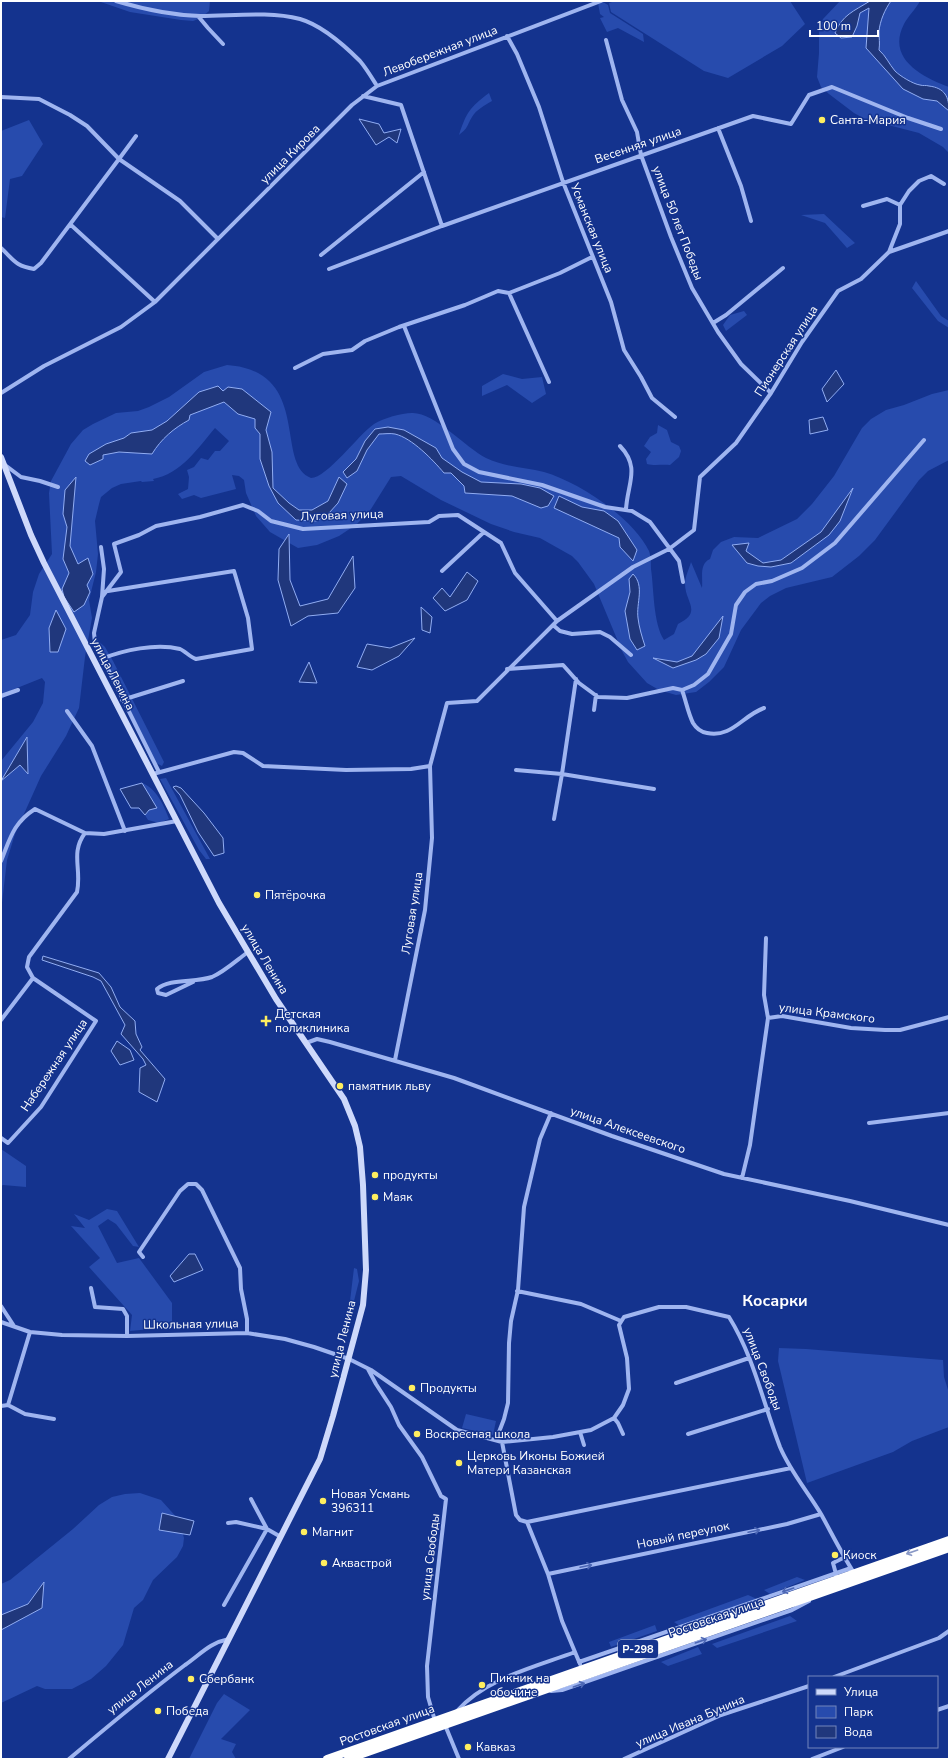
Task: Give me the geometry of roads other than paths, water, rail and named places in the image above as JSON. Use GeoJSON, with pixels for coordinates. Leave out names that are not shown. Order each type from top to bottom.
{"type":"FeatureCollection","features":[{"type":"Feature","properties":{"kind":"highway","name":"Ростовская улица"},"geometry":{"type":"LineString","coordinates":[[328,1759],[455,1714],[581,1666],[854,1574],[949,1540]]}},
{"type":"Feature","properties":{"kind":"highway","name":"Ростовская улица"},"geometry":{"type":"LineString","coordinates":[[348,1759],[833,1589],[854,1574],[949,1548]]}},
{"type":"Feature","properties":{"kind":"main road","name":"улица Ленина"},"geometry":{"type":"LineString","coordinates":[[1,457],[31,535],[55,585],[156,773],[177,821],[219,903],[276,999],[344,1099],[355,1126],[360,1147],[366,1270],[363,1305],[320,1459],[170,1759]]}},
{"type":"Feature","properties":{"kind":"street","name":"Левобережная улица"},"geometry":{"type":"LineString","coordinates":[[116,1],[146,10],[198,16],[281,16],[302,20],[328,33],[360,62],[377,86],[601,1]]}},
{"type":"Feature","properties":{"kind":"street"},"geometry":{"type":"LineString","coordinates":[[198,16],[223,44]]}},
{"type":"Feature","properties":{"kind":"street","name":"Усманская улица"},"geometry":{"type":"LineString","coordinates":[[507,36],[517,54],[539,107],[563,182],[611,302],[624,350],[652,398],[675,417]]}},
{"type":"Feature","properties":{"kind":"street","name":"улица 50 лет Победы"},"geometry":{"type":"LineString","coordinates":[[606,40],[622,100],[637,132],[641,155],[671,237],[692,288],[713,323],[741,364],[772,393]]}},
{"type":"Feature","properties":{"kind":"street","name":"улица Кирова"},"geometry":{"type":"LineString","coordinates":[[1,393],[44,366],[121,327],[155,302],[363,96],[377,86]]}},
{"type":"Feature","properties":{"kind":"street","name":"Весенняя улица"},"geometry":{"type":"LineString","coordinates":[[329,269],[563,182],[753,116],[791,124],[809,95],[832,88],[908,118],[941,129]]}},
{"type":"Feature","properties":{"kind":"street"},"geometry":{"type":"LineString","coordinates":[[363,96],[401,105],[442,226]]}},
{"type":"Feature","properties":{"kind":"street"},"geometry":{"type":"LineString","coordinates":[[1,97],[39,99],[70,114],[88,126],[119,159],[180,201],[218,239]]}},
{"type":"Feature","properties":{"kind":"street"},"geometry":{"type":"LineString","coordinates":[[718,128],[742,186],[751,221]]}},
{"type":"Feature","properties":{"kind":"street"},"geometry":{"type":"LineString","coordinates":[[1,248],[14,262],[23,267],[34,269],[42,263],[136,136]]}},
{"type":"Feature","properties":{"kind":"street"},"geometry":{"type":"LineString","coordinates":[[321,255],[424,172]]}},
{"type":"Feature","properties":{"kind":"street"},"geometry":{"type":"LineString","coordinates":[[889,252],[900,224],[900,205],[909,191],[919,181],[931,176],[944,184]]}},
{"type":"Feature","properties":{"kind":"street"},"geometry":{"type":"LineString","coordinates":[[863,206],[887,199],[900,205]]}},
{"type":"Feature","properties":{"kind":"street"},"geometry":{"type":"LineString","coordinates":[[71,225],[155,302]]}},
{"type":"Feature","properties":{"kind":"street","name":"Пионерская улица"},"geometry":{"type":"LineString","coordinates":[[694,530],[700,477],[736,443],[772,393],[802,342],[838,291],[861,279],[889,252],[949,232]]}},
{"type":"Feature","properties":{"kind":"street"},"geometry":{"type":"LineString","coordinates":[[295,368],[323,354],[352,350],[365,342],[404,326],[465,306],[498,291],[509,293],[560,273],[592,257]]}},
{"type":"Feature","properties":{"kind":"street"},"geometry":{"type":"LineString","coordinates":[[713,323],[726,315],[783,268]]}},
{"type":"Feature","properties":{"kind":"street"},"geometry":{"type":"LineString","coordinates":[[509,293],[549,382]]}},
{"type":"Feature","properties":{"kind":"street"},"geometry":{"type":"LineString","coordinates":[[404,326],[453,448],[464,464],[479,472],[542,485],[605,507],[632,511],[650,522],[679,561],[683,582]]}},
{"type":"Feature","properties":{"kind":"street"},"geometry":{"type":"LineString","coordinates":[[507,669],[562,665],[598,697],[627,698],[673,688],[682,690],[708,674],[731,634],[736,605],[745,592],[756,584],[772,581],[802,568],[835,543],[924,440]]}},
{"type":"Feature","properties":{"kind":"street"},"geometry":{"type":"LineString","coordinates":[[620,446],[627,453],[632,463],[626,510]]}},
{"type":"Feature","properties":{"kind":"street"},"geometry":{"type":"LineString","coordinates":[[4,465],[21,477],[40,481],[58,488]]}},
{"type":"Feature","properties":{"kind":"street","name":"Луговая улица"},"geometry":{"type":"LineString","coordinates":[[156,773],[101,659],[94,638],[102,597],[121,572],[114,544],[139,535],[156,526],[200,517],[243,505],[258,511],[271,521],[303,529],[429,522],[439,516],[458,515],[501,543],[515,573],[557,621]]}},
{"type":"Feature","properties":{"kind":"street","name":"Луговая улица"},"geometry":{"type":"LineString","coordinates":[[395,1060],[425,910],[432,838],[430,766],[447,703],[477,701],[507,669],[557,621],[633,567],[669,549],[694,530]]}},
{"type":"Feature","properties":{"kind":"street"},"geometry":{"type":"LineString","coordinates":[[442,571],[484,532]]}},
{"type":"Feature","properties":{"kind":"street"},"geometry":{"type":"LineString","coordinates":[[101,548],[104,569],[102,597]]}},
{"type":"Feature","properties":{"kind":"street"},"geometry":{"type":"LineString","coordinates":[[101,659],[149,648],[169,648],[182,650],[196,659],[252,649],[248,618],[234,571],[108,590]]}},
{"type":"Feature","properties":{"kind":"street"},"geometry":{"type":"LineString","coordinates":[[553,625],[560,631],[572,634],[600,632],[610,636],[631,655]]}},
{"type":"Feature","properties":{"kind":"street"},"geometry":{"type":"LineString","coordinates":[[554,819],[576,679]]}},
{"type":"Feature","properties":{"kind":"street"},"geometry":{"type":"LineString","coordinates":[[122,700],[183,681]]}},
{"type":"Feature","properties":{"kind":"street"},"geometry":{"type":"LineString","coordinates":[[1,696],[18,690]]}},
{"type":"Feature","properties":{"kind":"street"},"geometry":{"type":"LineString","coordinates":[[682,690],[694,724],[702,732],[721,735],[732,730],[739,723],[764,708]]}},
{"type":"Feature","properties":{"kind":"street"},"geometry":{"type":"LineString","coordinates":[[594,710],[596,695]]}},
{"type":"Feature","properties":{"kind":"street"},"geometry":{"type":"LineString","coordinates":[[67,711],[92,746],[125,831]]}},
{"type":"Feature","properties":{"kind":"street"},"geometry":{"type":"LineString","coordinates":[[156,773],[234,752],[243,752],[263,766],[346,770],[411,769],[430,766]]}},
{"type":"Feature","properties":{"kind":"street"},"geometry":{"type":"LineString","coordinates":[[516,770],[562,774],[654,789]]}},
{"type":"Feature","properties":{"kind":"street"},"geometry":{"type":"LineString","coordinates":[[1,861],[11,834],[25,815],[35,809],[85,833],[104,834],[177,821]]}},
{"type":"Feature","properties":{"kind":"street"},"geometry":{"type":"LineString","coordinates":[[1,1020],[33,978],[27,967],[29,957],[77,892],[80,880],[76,851],[85,833]]}},
{"type":"Feature","properties":{"kind":"street"},"geometry":{"type":"LineString","coordinates":[[766,938],[764,995],[768,1018]]}},
{"type":"Feature","properties":{"kind":"street"},"geometry":{"type":"LineString","coordinates":[[193,982],[166,995],[158,993],[157,989],[167,984],[193,982],[212,977],[248,952]]}},
{"type":"Feature","properties":{"kind":"street","name":"Набережная улица"},"geometry":{"type":"LineString","coordinates":[[1,1138],[8,1143],[41,1107],[96,1021],[33,978]]}},
{"type":"Feature","properties":{"kind":"street","name":"улица Крамского"},"geometry":{"type":"LineString","coordinates":[[742,1178],[750,1145],[768,1018],[782,1016],[852,1028],[900,1030],[949,1017]]}},
{"type":"Feature","properties":{"kind":"street","name":"улица Алексеевского"},"geometry":{"type":"LineString","coordinates":[[306,1043],[317,1039],[324,1040],[454,1078],[724,1174],[850,1201],[949,1225]]}},
{"type":"Feature","properties":{"kind":"street"},"geometry":{"type":"LineString","coordinates":[[496,1440],[504,1420],[508,1403],[509,1344],[511,1321],[517,1291],[524,1207],[540,1139],[551,1113]]}},
{"type":"Feature","properties":{"kind":"street"},"geometry":{"type":"LineString","coordinates":[[869,1123],[949,1113]]}},
{"type":"Feature","properties":{"kind":"street"},"geometry":{"type":"LineString","coordinates":[[143,1257],[139,1252],[180,1191],[188,1184],[196,1184],[202,1190],[240,1268],[241,1289],[247,1319],[247,1334]]}},
{"type":"Feature","properties":{"kind":"street"},"geometry":{"type":"LineString","coordinates":[[91,1288],[95,1307],[123,1309],[127,1316],[127,1336]]}},
{"type":"Feature","properties":{"kind":"street"},"geometry":{"type":"LineString","coordinates":[[349,1359],[368,1368],[457,1430],[478,1437],[502,1442],[553,1437],[591,1430],[614,1418],[623,1405],[629,1389],[627,1358],[619,1325],[621,1321],[581,1304],[517,1291]]}},
{"type":"Feature","properties":{"kind":"street"},"geometry":{"type":"LineString","coordinates":[[1,1306],[14,1326]]}},
{"type":"Feature","properties":{"kind":"street","name":"улица Свободы"},"geometry":{"type":"LineString","coordinates":[[621,1321],[624,1317],[659,1307],[686,1307],[729,1317],[737,1330],[749,1358],[780,1447],[791,1468],[821,1514],[854,1574]]}},
{"type":"Feature","properties":{"kind":"street","name":"Школьная улица"},"geometry":{"type":"LineString","coordinates":[[1,1322],[30,1332],[62,1335],[127,1336],[247,1334],[285,1339],[349,1359]]}},
{"type":"Feature","properties":{"kind":"street"},"geometry":{"type":"LineString","coordinates":[[8,1405],[30,1332]]}},
{"type":"Feature","properties":{"kind":"street"},"geometry":{"type":"LineString","coordinates":[[676,1383],[749,1358]]}},
{"type":"Feature","properties":{"kind":"street","name":"улица Свободы"},"geometry":{"type":"LineString","coordinates":[[368,1368],[400,1425],[422,1456],[441,1496],[446,1500],[427,1666],[428,1697],[435,1721]]}},
{"type":"Feature","properties":{"kind":"street"},"geometry":{"type":"LineString","coordinates":[[1,1406],[8,1405],[25,1414],[54,1419]]}},
{"type":"Feature","properties":{"kind":"street"},"geometry":{"type":"LineString","coordinates":[[688,1434],[768,1409]]}},
{"type":"Feature","properties":{"kind":"street"},"geometry":{"type":"LineString","coordinates":[[614,1418],[623,1434]]}},
{"type":"Feature","properties":{"kind":"street"},"geometry":{"type":"LineString","coordinates":[[580,1432],[584,1445]]}},
{"type":"Feature","properties":{"kind":"street"},"geometry":{"type":"LineString","coordinates":[[502,1442],[516,1515],[520,1520],[527,1522],[791,1468]]}},
{"type":"Feature","properties":{"kind":"street"},"geometry":{"type":"LineString","coordinates":[[251,1499],[267,1529]]}},
{"type":"Feature","properties":{"kind":"street","name":"Новый переулок"},"geometry":{"type":"LineString","coordinates":[[548,1574],[780,1526],[821,1514]]}},
{"type":"Feature","properties":{"kind":"street"},"geometry":{"type":"LineString","coordinates":[[228,1523],[236,1522],[267,1529],[281,1537]]}},
{"type":"Feature","properties":{"kind":"street"},"geometry":{"type":"LineString","coordinates":[[527,1522],[548,1574],[562,1621],[581,1666],[836,1574],[854,1574]]}},
{"type":"Feature","properties":{"kind":"street"},"geometry":{"type":"LineString","coordinates":[[224,1605],[267,1529]]}},
{"type":"Feature","properties":{"kind":"street"},"geometry":{"type":"LineString","coordinates":[[836,1574],[833,1563],[845,1557]]}},
{"type":"Feature","properties":{"kind":"street"},"geometry":{"type":"LineString","coordinates":[[837,1676],[939,1638],[949,1631]]}},
{"type":"Feature","properties":{"kind":"street","name":"улица Ленина"},"geometry":{"type":"LineString","coordinates":[[69,1759],[147,1693],[188,1663],[204,1649],[216,1642],[229,1639]]}},
{"type":"Feature","properties":{"kind":"street","name":"Ростовская улица"},"geometry":{"type":"LineString","coordinates":[[455,1714],[474,1696],[508,1676],[575,1652]]}},
{"type":"Feature","properties":{"kind":"street","name":"улица Ивана Бунина"},"geometry":{"type":"LineString","coordinates":[[624,1759],[721,1716],[808,1686]]}},
{"type":"Feature","properties":{"kind":"street"},"geometry":{"type":"LineString","coordinates":[[938,1710],[949,1706]]}},
{"type":"Feature","properties":{"kind":"street","name":"Ростовская улица"},"geometry":{"type":"LineString","coordinates":[[445,1724],[459,1759]]}},
{"type":"Feature","properties":{"kind":"street"},"geometry":{"type":"LineString","coordinates":[[812,1759],[840,1748]]}},
{"type":"Feature","properties":{"kind":"water"},"geometry":{"type":"Polygon","coordinates":[[[870,1],[891,1],[880,23],[879,50],[895,71],[903,77],[917,84],[934,87],[942,91],[947,97],[949,111],[937,101],[923,99],[903,89],[866,48],[869,8],[860,13],[857,26],[852,37],[841,38],[835,33],[845,18],[870,1]]]}},
{"type":"Feature","properties":{"kind":"water"},"geometry":{"type":"Polygon","coordinates":[[[359,119],[379,124],[384,133],[401,129],[397,143],[389,137],[376,145],[359,119]]]}},
{"type":"Feature","properties":{"kind":"water"},"geometry":{"type":"Polygon","coordinates":[[[836,370],[844,384],[827,402],[822,389],[836,370]]]}},
{"type":"Feature","properties":{"kind":"water"},"geometry":{"type":"Polygon","coordinates":[[[218,386],[223,391],[228,387],[242,389],[271,412],[266,430],[272,452],[273,488],[289,503],[299,510],[312,510],[328,501],[339,477],[347,484],[338,503],[329,513],[317,521],[296,520],[278,503],[269,486],[260,459],[260,434],[255,428],[255,419],[238,414],[224,402],[190,415],[189,420],[168,434],[159,443],[152,454],[119,452],[103,455],[103,459],[90,465],[85,461],[89,454],[106,444],[124,438],[131,433],[152,430],[167,421],[199,392],[218,386]]]}},
{"type":"Feature","properties":{"kind":"water"},"geometry":{"type":"Polygon","coordinates":[[[823,417],[828,430],[810,434],[809,420],[823,417]]]}},
{"type":"Feature","properties":{"kind":"water"},"geometry":{"type":"Polygon","coordinates":[[[388,427],[404,430],[436,448],[442,458],[462,472],[481,482],[521,484],[540,488],[554,496],[548,506],[541,508],[512,496],[465,493],[464,486],[451,473],[444,473],[415,445],[402,436],[393,434],[379,434],[367,450],[357,471],[347,478],[343,472],[356,459],[365,441],[375,429],[388,427]]]}},
{"type":"Feature","properties":{"kind":"water"},"geometry":{"type":"Polygon","coordinates":[[[76,477],[70,546],[78,564],[88,558],[93,574],[87,585],[90,592],[84,605],[74,612],[64,597],[62,589],[69,573],[63,559],[67,527],[63,514],[65,490],[76,477]]]}},
{"type":"Feature","properties":{"kind":"water"},"geometry":{"type":"Polygon","coordinates":[[[853,488],[840,521],[829,535],[791,563],[771,567],[747,563],[732,545],[749,543],[746,551],[763,563],[781,560],[821,532],[853,488]]]}},
{"type":"Feature","properties":{"kind":"water"},"geometry":{"type":"Polygon","coordinates":[[[559,496],[582,507],[604,511],[618,521],[637,550],[633,561],[620,547],[619,538],[554,508],[559,496]]]}},
{"type":"Feature","properties":{"kind":"water"},"geometry":{"type":"Polygon","coordinates":[[[289,534],[290,580],[300,606],[328,599],[353,556],[355,588],[338,613],[308,616],[291,626],[278,580],[279,549],[289,534]]]}},
{"type":"Feature","properties":{"kind":"water"},"geometry":{"type":"Polygon","coordinates":[[[467,572],[478,581],[467,600],[445,611],[433,598],[442,588],[450,597],[467,572]]]}},
{"type":"Feature","properties":{"kind":"water"},"geometry":{"type":"Polygon","coordinates":[[[633,574],[639,584],[638,618],[645,646],[637,650],[630,639],[625,611],[630,592],[629,579],[633,574]]]}},
{"type":"Feature","properties":{"kind":"water"},"geometry":{"type":"Polygon","coordinates":[[[421,607],[432,617],[430,633],[422,630],[421,607]]]}},
{"type":"Feature","properties":{"kind":"water"},"geometry":{"type":"Polygon","coordinates":[[[56,610],[66,629],[58,652],[50,652],[49,628],[56,610]]]}},
{"type":"Feature","properties":{"kind":"water"},"geometry":{"type":"Polygon","coordinates":[[[723,616],[719,638],[706,654],[696,660],[673,668],[653,658],[677,662],[692,656],[723,616]]]}},
{"type":"Feature","properties":{"kind":"water"},"geometry":{"type":"Polygon","coordinates":[[[415,638],[399,656],[372,670],[357,667],[367,644],[390,648],[415,638]]]}},
{"type":"Feature","properties":{"kind":"water"},"geometry":{"type":"Polygon","coordinates":[[[309,662],[317,683],[299,682],[309,662]]]}},
{"type":"Feature","properties":{"kind":"water"},"geometry":{"type":"Polygon","coordinates":[[[27,737],[28,774],[20,765],[1,781],[27,737]]]}},
{"type":"Feature","properties":{"kind":"water"},"geometry":{"type":"Polygon","coordinates":[[[142,783],[157,808],[149,810],[145,815],[139,808],[131,808],[120,789],[142,783]]]}},
{"type":"Feature","properties":{"kind":"water"},"geometry":{"type":"Polygon","coordinates":[[[176,786],[181,788],[204,813],[223,838],[224,853],[214,856],[198,832],[180,795],[173,787],[176,786]]]}},
{"type":"Feature","properties":{"kind":"water"},"geometry":{"type":"Polygon","coordinates":[[[43,956],[99,973],[111,987],[120,1007],[135,1021],[136,1034],[142,1047],[140,1050],[165,1079],[157,1102],[139,1092],[140,1068],[146,1065],[143,1059],[121,1034],[125,1025],[101,981],[42,960],[43,956]]]}},
{"type":"Feature","properties":{"kind":"water"},"geometry":{"type":"Polygon","coordinates":[[[117,1041],[130,1050],[134,1060],[120,1065],[111,1051],[117,1041]]]}},
{"type":"Feature","properties":{"kind":"water"},"geometry":{"type":"Polygon","coordinates":[[[189,1254],[195,1254],[203,1270],[174,1282],[170,1276],[189,1254]]]}},
{"type":"Feature","properties":{"kind":"water"},"geometry":{"type":"Polygon","coordinates":[[[162,1513],[194,1521],[190,1535],[159,1530],[162,1513]]]}},
{"type":"Feature","properties":{"kind":"water"},"geometry":{"type":"Polygon","coordinates":[[[44,1582],[42,1608],[1,1630],[1,1615],[28,1604],[44,1582]]]}},
{"type":"Feature","properties":{"kind":"place","name":"Санта-Мария"},"geometry":{"type":"Point","coordinates":[822,120]}},
{"type":"Feature","properties":{"kind":"place","name":"Пятёрочка"},"geometry":{"type":"Point","coordinates":[257,895]}},
{"type":"Feature","properties":{"kind":"place","name":"Детская поликлиника"},"geometry":{"type":"Point","coordinates":[266,1021]}},
{"type":"Feature","properties":{"kind":"place","name":"памятник льву"},"geometry":{"type":"Point","coordinates":[340,1086]}},
{"type":"Feature","properties":{"kind":"place","name":"продукты"},"geometry":{"type":"Point","coordinates":[375,1175]}},
{"type":"Feature","properties":{"kind":"place","name":"Маяк"},"geometry":{"type":"Point","coordinates":[375,1197]}},
{"type":"Feature","properties":{"kind":"place","name":"Продукты"},"geometry":{"type":"Point","coordinates":[412,1388]}},
{"type":"Feature","properties":{"kind":"place","name":"Воскресная школа"},"geometry":{"type":"Point","coordinates":[417,1434]}},
{"type":"Feature","properties":{"kind":"place","name":"Церковь Иконы Божией Матери Казанская"},"geometry":{"type":"Point","coordinates":[459,1463]}},
{"type":"Feature","properties":{"kind":"place","name":"Новая Усмань 396311"},"geometry":{"type":"Point","coordinates":[323,1501]}},
{"type":"Feature","properties":{"kind":"place","name":"Магнит"},"geometry":{"type":"Point","coordinates":[304,1532]}},
{"type":"Feature","properties":{"kind":"place","name":"Киоск"},"geometry":{"type":"Point","coordinates":[835,1555]}},
{"type":"Feature","properties":{"kind":"place","name":"Аквастрой"},"geometry":{"type":"Point","coordinates":[324,1563]}},
{"type":"Feature","properties":{"kind":"place","name":"Сбербанк"},"geometry":{"type":"Point","coordinates":[191,1679]}},
{"type":"Feature","properties":{"kind":"place","name":"Пикник на обочине"},"geometry":{"type":"Point","coordinates":[482,1685]}},
{"type":"Feature","properties":{"kind":"place","name":"Победа"},"geometry":{"type":"Point","coordinates":[158,1711]}},
{"type":"Feature","properties":{"kind":"place","name":"Кавказ"},"geometry":{"type":"Point","coordinates":[468,1747]}},
{"type":"Feature","properties":{"kind":"district","name":"Косарки"},"geometry":{"type":"Point","coordinates":[775,1301]}}]}
